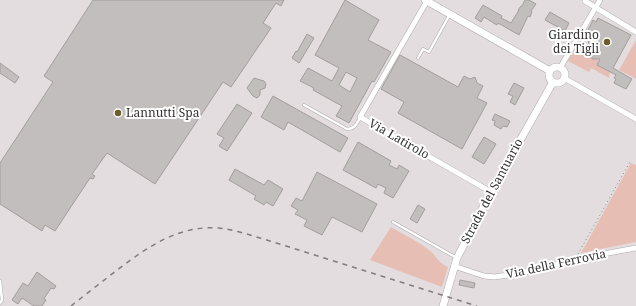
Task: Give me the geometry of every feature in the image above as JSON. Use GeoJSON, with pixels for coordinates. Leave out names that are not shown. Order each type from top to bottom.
{"type":"FeatureCollection","features":[{"type":"Feature","properties":{"kind":"street"},"geometry":{"type":"LineString","coordinates":[[586,0],[585,1],[595,8],[636,32]]}},
{"type":"Feature","properties":{"kind":"street"},"geometry":{"type":"LineString","coordinates":[[560,68],[600,0]]}},
{"type":"Feature","properties":{"kind":"street"},"geometry":{"type":"LineString","coordinates":[[426,1],[550,71]]}},
{"type":"Feature","properties":{"kind":"street","name":"Via Latirolo"},"geometry":{"type":"LineString","coordinates":[[426,1],[360,117],[491,192]]}},
{"type":"Feature","properties":{"kind":"street"},"geometry":{"type":"LineString","coordinates":[[550,71],[554,68],[560,68]]}},
{"type":"Feature","properties":{"kind":"street"},"geometry":{"type":"LineString","coordinates":[[560,68],[563,72],[564,78]]}},
{"type":"Feature","properties":{"kind":"street"},"geometry":{"type":"LineString","coordinates":[[550,71],[549,75],[553,82],[558,82],[564,78]]}},
{"type":"Feature","properties":{"kind":"street"},"geometry":{"type":"LineString","coordinates":[[564,78],[636,119]]}},
{"type":"Feature","properties":{"kind":"street","name":"Strada del Santuario"},"geometry":{"type":"LineString","coordinates":[[443,306],[457,258],[491,192],[553,82]]}},
{"type":"Feature","properties":{"kind":"street","name":"Via della Ferrovia"},"geometry":{"type":"LineString","coordinates":[[454,266],[484,276],[494,277],[516,274],[577,259],[636,248]]}},
{"type":"Feature","properties":{"kind":"lane"},"geometry":{"type":"LineString","coordinates":[[418,58],[423,49],[429,52],[450,14]]}},
{"type":"Feature","properties":{"kind":"lane"},"geometry":{"type":"LineString","coordinates":[[304,105],[347,129],[354,127],[360,117]]}},
{"type":"Feature","properties":{"kind":"lane"},"geometry":{"type":"LineString","coordinates":[[393,222],[457,258]]}},
{"type":"Feature","properties":{"kind":"lane"},"geometry":{"type":"LineString","coordinates":[[0,281],[2,300],[0,303]]}},
{"type":"Feature","properties":{"kind":"path"},"geometry":{"type":"LineString","coordinates":[[577,259],[582,246],[631,160]]}},
{"type":"Feature","properties":{"kind":"shaded area"},"geometry":{"type":"Polygon","coordinates":[[[636,40],[636,79],[619,70],[636,40]]]}},
{"type":"Feature","properties":{"kind":"shaded area"},"geometry":{"type":"Polygon","coordinates":[[[583,45],[585,46],[588,57],[598,60],[597,65],[610,72],[609,78],[591,68],[589,72],[568,61],[575,48],[580,51],[583,45]]]}},
{"type":"Feature","properties":{"kind":"shaded area"},"geometry":{"type":"Polygon","coordinates":[[[631,163],[636,165],[636,242],[581,253],[631,163]]]}},
{"type":"Feature","properties":{"kind":"shaded area"},"geometry":{"type":"Polygon","coordinates":[[[391,227],[425,247],[432,252],[442,264],[448,267],[442,287],[370,260],[391,227]]]}},
{"type":"Feature","properties":{"kind":"building","name":"Lannutti Spa"},"geometry":{"type":"Polygon","coordinates":[[[93,0],[284,0],[281,6],[276,3],[263,23],[271,28],[231,87],[223,82],[155,184],[107,153],[92,174],[95,176],[93,179],[90,178],[55,231],[45,225],[42,231],[0,204],[0,163],[53,82],[44,76],[93,0]]]}},
{"type":"Feature","properties":{"kind":"building"},"geometry":{"type":"Polygon","coordinates":[[[345,0],[379,20],[368,40],[391,52],[374,82],[372,81],[349,123],[336,116],[342,106],[300,81],[308,68],[332,81],[339,68],[315,55],[345,0]],[[346,72],[339,85],[350,92],[357,78],[346,72]]]}},
{"type":"Feature","properties":{"kind":"building"},"geometry":{"type":"Polygon","coordinates":[[[525,0],[529,0],[536,4],[531,11],[530,17],[528,16],[519,35],[484,17],[481,22],[475,18],[483,5],[502,16],[501,18],[511,23],[525,0]]]}},
{"type":"Feature","properties":{"kind":"building"},"geometry":{"type":"Polygon","coordinates":[[[550,12],[569,23],[565,31],[545,20],[550,12]]]}},
{"type":"Feature","properties":{"kind":"building","name":"Giardino dei Tigli"},"geometry":{"type":"Polygon","coordinates":[[[598,18],[631,35],[613,68],[632,79],[626,89],[614,83],[616,79],[614,78],[616,75],[597,65],[600,59],[592,59],[592,57],[588,57],[585,46],[589,45],[588,39],[591,32],[588,30],[593,20],[596,22],[598,18]]]}},
{"type":"Feature","properties":{"kind":"building"},"geometry":{"type":"Polygon","coordinates":[[[307,34],[314,38],[299,63],[292,58],[307,34]]]}},
{"type":"Feature","properties":{"kind":"building"},"geometry":{"type":"Polygon","coordinates":[[[400,55],[458,87],[464,76],[470,79],[475,77],[477,83],[483,86],[477,98],[487,103],[462,149],[398,113],[404,102],[381,89],[400,55]]]}},
{"type":"Feature","properties":{"kind":"building"},"geometry":{"type":"Polygon","coordinates":[[[0,63],[19,77],[15,83],[0,73],[0,63]]]}},
{"type":"Feature","properties":{"kind":"building"},"geometry":{"type":"Polygon","coordinates":[[[254,78],[264,81],[266,84],[265,88],[260,90],[260,95],[257,98],[253,96],[247,88],[254,78]]]}},
{"type":"Feature","properties":{"kind":"building"},"geometry":{"type":"Polygon","coordinates":[[[514,83],[524,88],[515,105],[510,102],[513,96],[508,94],[514,83]]]}},
{"type":"Feature","properties":{"kind":"building"},"geometry":{"type":"Polygon","coordinates":[[[273,96],[348,138],[340,152],[288,122],[284,130],[261,117],[273,96]]]}},
{"type":"Feature","properties":{"kind":"building"},"geometry":{"type":"Polygon","coordinates":[[[237,104],[252,113],[227,151],[219,146],[224,138],[217,134],[237,104]]]}},
{"type":"Feature","properties":{"kind":"building"},"geometry":{"type":"Polygon","coordinates":[[[495,114],[510,121],[507,127],[503,126],[501,129],[494,125],[495,121],[492,120],[495,114]]]}},
{"type":"Feature","properties":{"kind":"building"},"geometry":{"type":"Polygon","coordinates":[[[484,137],[496,144],[484,164],[472,157],[484,137]]]}},
{"type":"Feature","properties":{"kind":"building"},"geometry":{"type":"Polygon","coordinates":[[[358,142],[391,161],[389,165],[397,169],[399,165],[409,171],[393,198],[384,193],[386,188],[378,184],[376,188],[343,170],[358,142]]]}},
{"type":"Feature","properties":{"kind":"building"},"geometry":{"type":"Polygon","coordinates":[[[235,169],[264,185],[268,180],[283,189],[273,206],[266,202],[264,205],[254,199],[256,196],[229,180],[235,169]]]}},
{"type":"Feature","properties":{"kind":"building"},"geometry":{"type":"Polygon","coordinates":[[[317,172],[377,204],[362,232],[332,217],[322,235],[304,226],[307,220],[295,214],[298,210],[291,206],[296,198],[302,201],[317,172]]]}},
{"type":"Feature","properties":{"kind":"building"},"geometry":{"type":"Polygon","coordinates":[[[418,205],[425,209],[417,223],[410,219],[418,205]]]}},
{"type":"Feature","properties":{"kind":"building"},"geometry":{"type":"Polygon","coordinates":[[[37,272],[56,286],[54,289],[51,288],[44,299],[46,300],[42,306],[34,306],[22,298],[18,304],[12,300],[23,283],[28,286],[37,272]]]}},
{"type":"Feature","properties":{"kind":"building"},"geometry":{"type":"Polygon","coordinates":[[[460,280],[475,283],[474,288],[459,285],[460,280]]]}},
{"type":"Feature","properties":{"kind":"railway"},"geometry":{"type":"LineString","coordinates":[[71,306],[140,253],[164,239],[190,230],[204,228],[219,228],[244,233],[477,306]]}},
{"type":"Feature","properties":{"kind":"place","name":"Giardino dei Tigli"},"geometry":{"type":"Point","coordinates":[607,42]}},
{"type":"Feature","properties":{"kind":"place","name":"Lannutti Spa"},"geometry":{"type":"Point","coordinates":[118,113]}}]}
